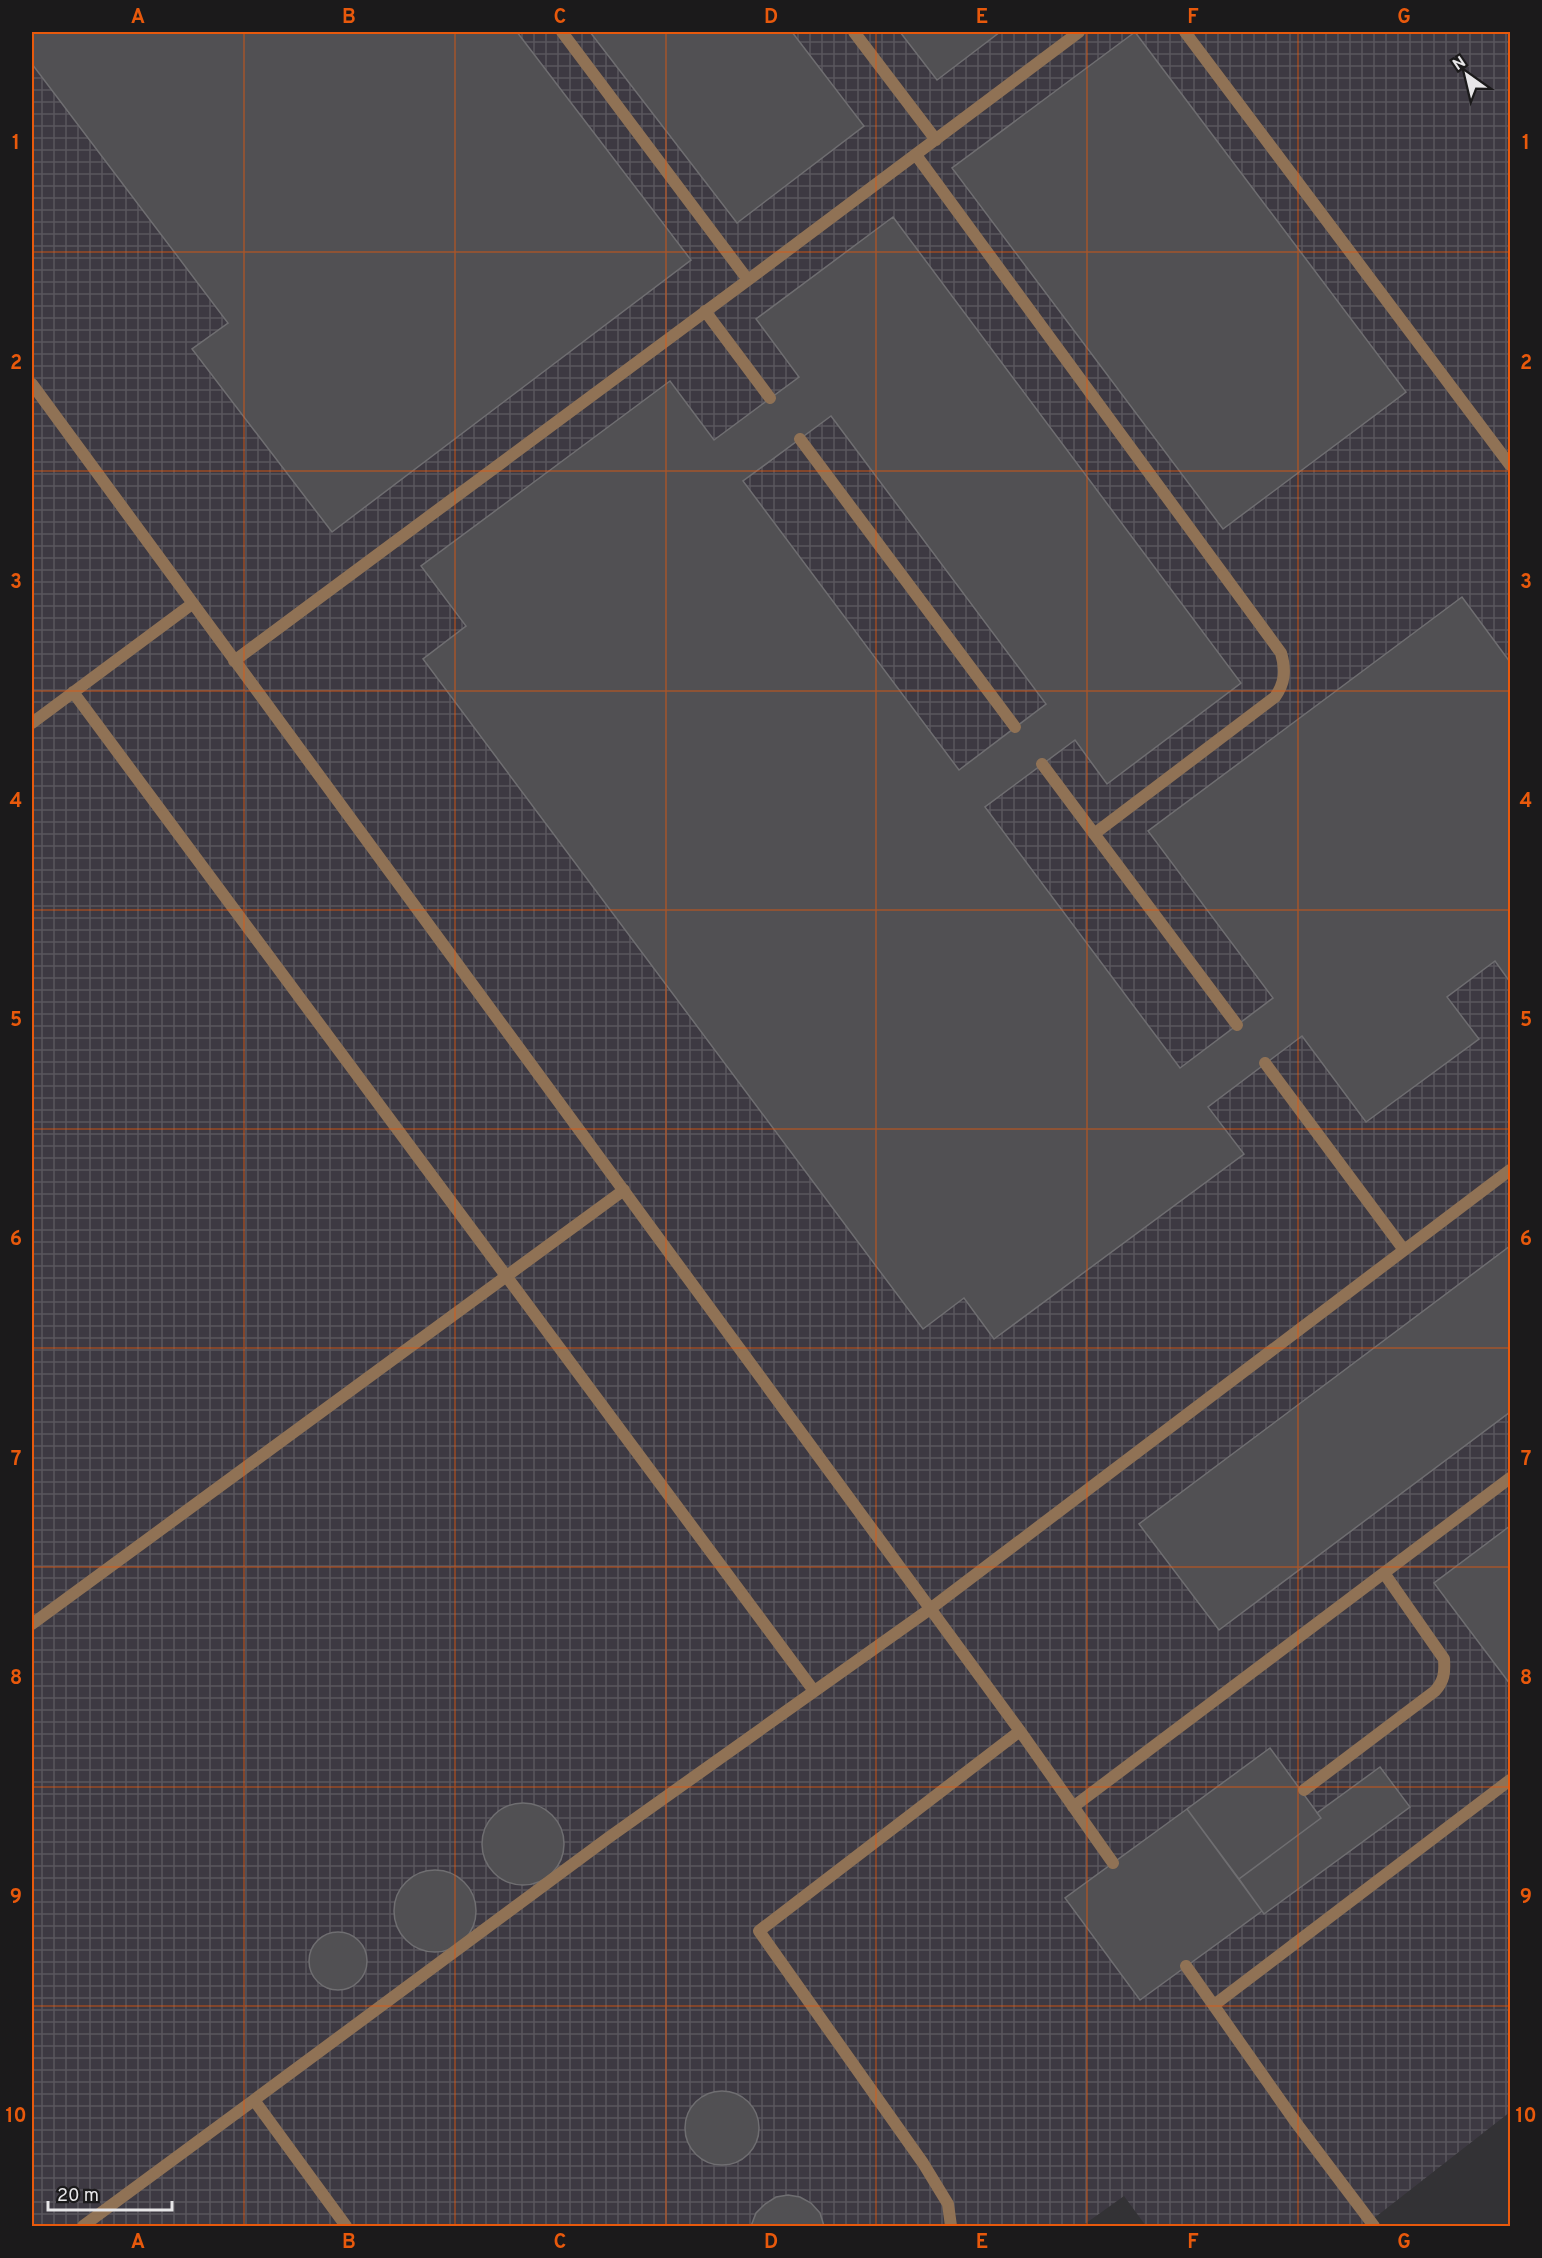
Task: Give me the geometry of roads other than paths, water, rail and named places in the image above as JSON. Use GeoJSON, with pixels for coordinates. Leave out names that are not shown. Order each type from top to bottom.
{"type":"FeatureCollection","features":[{"type":"Feature","properties":{"kind":"lane"},"geometry":{"type":"LineString","coordinates":[[562,32],[748,280]]}},
{"type":"Feature","properties":{"kind":"lane"},"geometry":{"type":"LineString","coordinates":[[854,32],[936,140]]}},
{"type":"Feature","properties":{"kind":"lane"},"geometry":{"type":"LineString","coordinates":[[234,661],[1079,32]]}},
{"type":"Feature","properties":{"kind":"lane"},"geometry":{"type":"LineString","coordinates":[[1185,32],[1510,465]]}},
{"type":"Feature","properties":{"kind":"lane"},"geometry":{"type":"LineString","coordinates":[[915,155],[1219,566],[1281,653],[1285,665],[1281,688],[1275,697],[1094,834]]}},
{"type":"Feature","properties":{"kind":"lane"},"geometry":{"type":"LineString","coordinates":[[705,311],[770,398]]}},
{"type":"Feature","properties":{"kind":"lane"},"geometry":{"type":"LineString","coordinates":[[32,384],[1020,1731],[1113,1863]]}},
{"type":"Feature","properties":{"kind":"lane"},"geometry":{"type":"LineString","coordinates":[[800,439],[1015,727]]}},
{"type":"Feature","properties":{"kind":"lane"},"geometry":{"type":"LineString","coordinates":[[32,723],[192,604]]}},
{"type":"Feature","properties":{"kind":"lane"},"geometry":{"type":"LineString","coordinates":[[73,692],[814,1691]]}},
{"type":"Feature","properties":{"kind":"lane"},"geometry":{"type":"LineString","coordinates":[[1042,764],[1237,1025]]}},
{"type":"Feature","properties":{"kind":"lane"},"geometry":{"type":"LineString","coordinates":[[1265,1063],[1404,1250]]}},
{"type":"Feature","properties":{"kind":"lane"},"geometry":{"type":"LineString","coordinates":[[82,2226],[608,1838],[930,1609],[1510,1170]]}},
{"type":"Feature","properties":{"kind":"lane"},"geometry":{"type":"LineString","coordinates":[[32,1624],[624,1190]]}},
{"type":"Feature","properties":{"kind":"lane"},"geometry":{"type":"LineString","coordinates":[[1073,1807],[1510,1478]]}},
{"type":"Feature","properties":{"kind":"lane"},"geometry":{"type":"LineString","coordinates":[[1305,1790],[1435,1691],[1442,1683],[1445,1672],[1444,1659],[1384,1573]]}},
{"type":"Feature","properties":{"kind":"lane"},"geometry":{"type":"LineString","coordinates":[[951,2226],[948,2204],[924,2163],[759,1931],[1020,1731]]}},
{"type":"Feature","properties":{"kind":"lane"},"geometry":{"type":"LineString","coordinates":[[1214,2005],[1510,1780]]}},
{"type":"Feature","properties":{"kind":"lane"},"geometry":{"type":"LineString","coordinates":[[1186,1966],[1297,2124],[1374,2226]]}},
{"type":"Feature","properties":{"kind":"lane"},"geometry":{"type":"LineString","coordinates":[[254,2100],[346,2226]]}}]}
